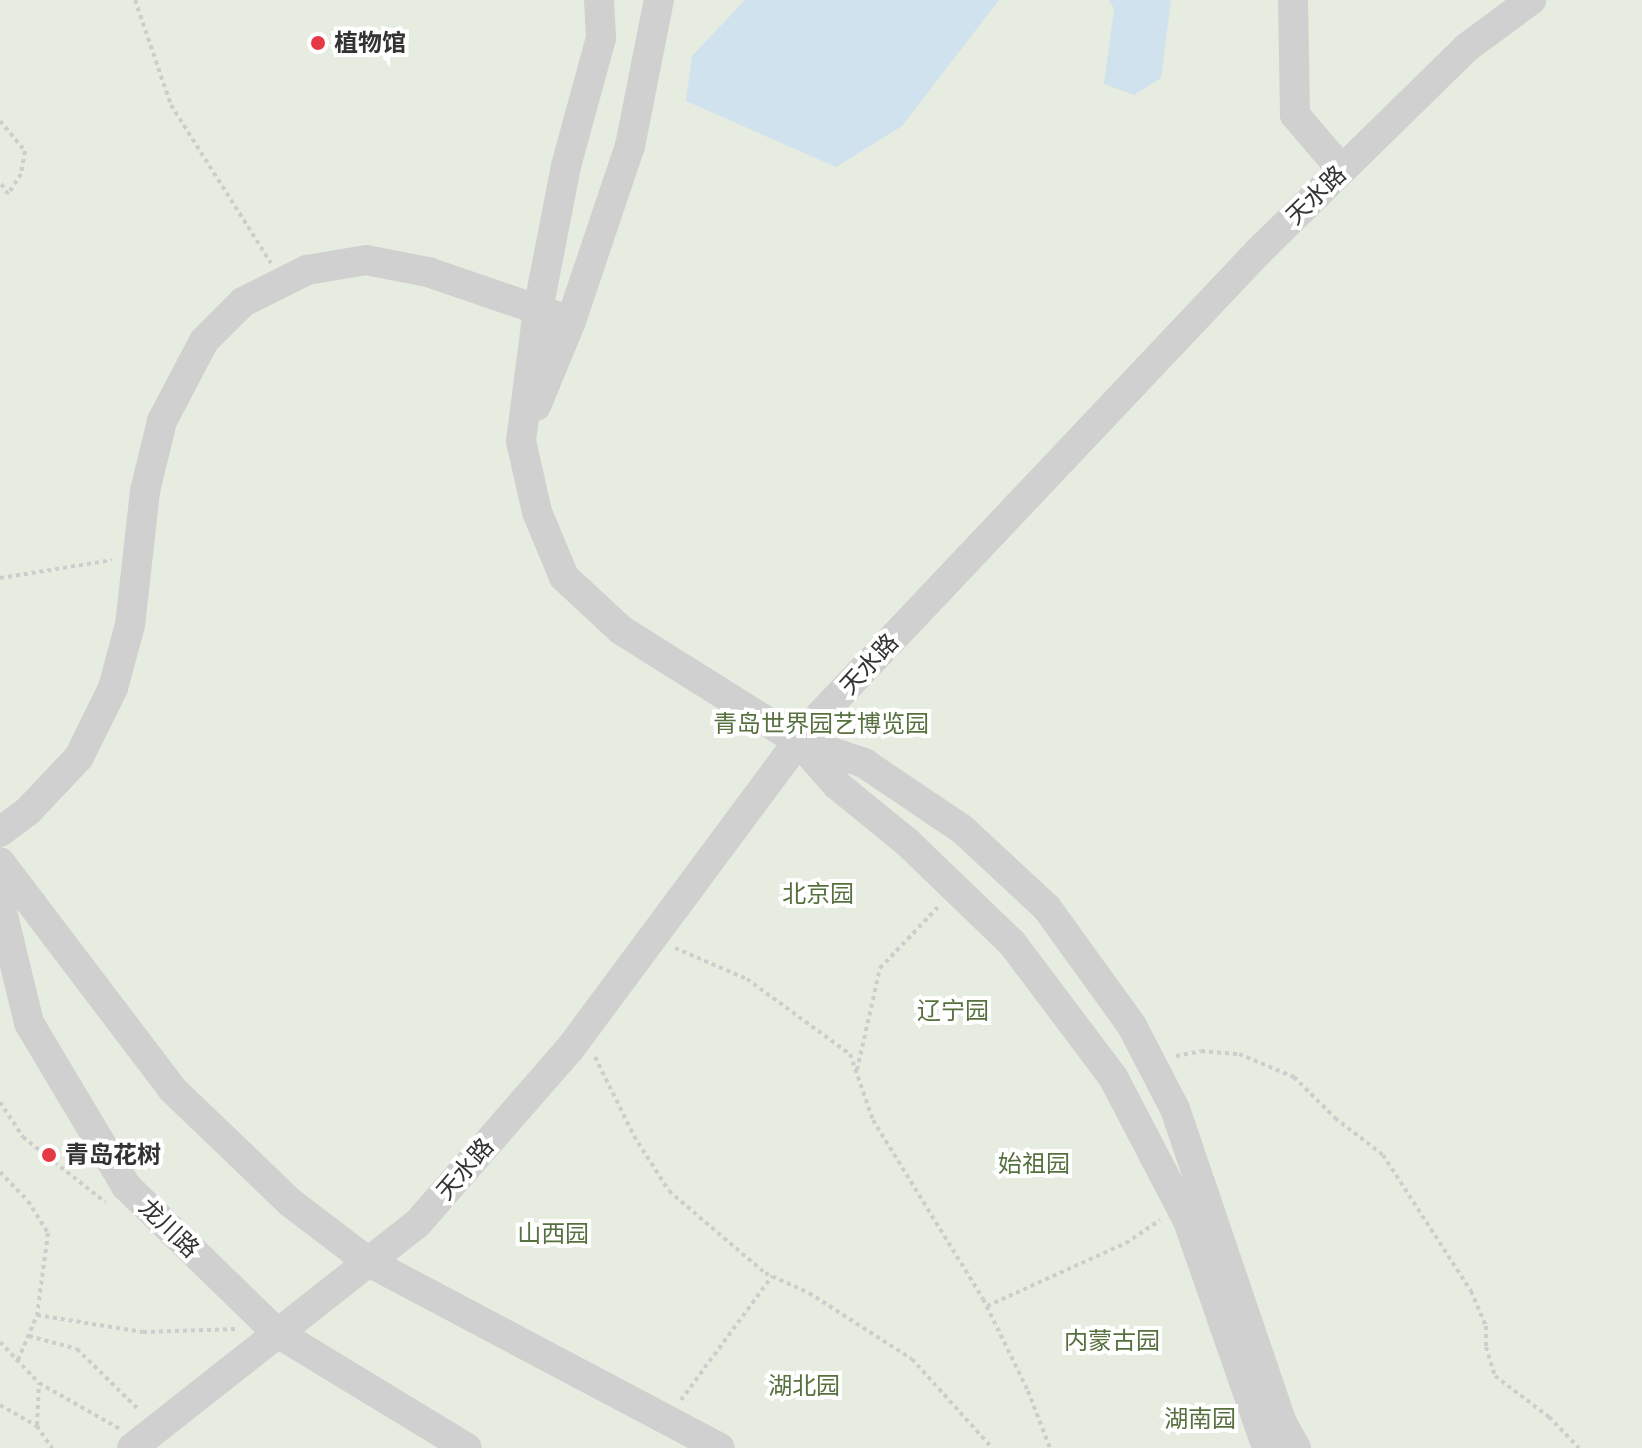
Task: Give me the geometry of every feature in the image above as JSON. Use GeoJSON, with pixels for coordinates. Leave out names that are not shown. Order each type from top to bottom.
{"type":"FeatureCollection","features":[{"type":"Feature","properties":{"kind":"street"},"geometry":{"type":"LineString","coordinates":[[599,0],[601,38],[566,166],[538,310],[521,441],[537,512],[564,577],[621,630],[798,741],[864,763],[962,829],[1047,908],[1132,1026],[1175,1109],[1281,1421],[1296,1448]]}},
{"type":"Feature","properties":{"kind":"street"},"geometry":{"type":"LineString","coordinates":[[521,441],[571,321],[630,146],[659,0]]}},
{"type":"Feature","properties":{"kind":"street"},"geometry":{"type":"LineString","coordinates":[[1293,0],[1295,115],[1342,170]]}},
{"type":"Feature","properties":{"kind":"street","name":"天水路"},"geometry":{"type":"LineString","coordinates":[[143,1439],[417,1224],[582,1033],[798,741],[1225,287],[1466,48],[1531,0]]}},
{"type":"Feature","properties":{"kind":"street"},"geometry":{"type":"LineString","coordinates":[[0,832],[28,811],[79,757],[113,688],[130,625],[145,491],[162,421],[204,341],[243,302],[307,270],[366,260],[428,272],[571,321]]}},
{"type":"Feature","properties":{"kind":"street"},"geometry":{"type":"LineString","coordinates":[[798,741],[837,785],[908,843],[1012,943],[1113,1077],[1181,1207],[1267,1448]]}},
{"type":"Feature","properties":{"kind":"street"},"geometry":{"type":"LineString","coordinates":[[0,862],[172,1089],[291,1203],[367,1261],[720,1448]]}},
{"type":"Feature","properties":{"kind":"street","name":"龙川路"},"geometry":{"type":"LineString","coordinates":[[0,903],[29,1023],[126,1186],[276,1332],[467,1448]]}},
{"type":"Feature","properties":{"kind":"path"},"geometry":{"type":"LineString","coordinates":[[135,0],[171,105],[284,282]]}},
{"type":"Feature","properties":{"kind":"path"},"geometry":{"type":"LineString","coordinates":[[0,121],[25,151],[21,174],[8,194],[0,182]]}},
{"type":"Feature","properties":{"kind":"path"},"geometry":{"type":"LineString","coordinates":[[0,578],[119,559]]}},
{"type":"Feature","properties":{"kind":"path"},"geometry":{"type":"LineString","coordinates":[[856,1072],[880,968],[956,889]]}},
{"type":"Feature","properties":{"kind":"path"},"geometry":{"type":"LineString","coordinates":[[652,939],[747,979],[850,1054],[873,1120],[987,1306],[1028,1391],[1050,1448]]}},
{"type":"Feature","properties":{"kind":"path"},"geometry":{"type":"LineString","coordinates":[[582,1033],[634,1136],[669,1191],[772,1276],[809,1293],[912,1359],[992,1448]]}},
{"type":"Feature","properties":{"kind":"path"},"geometry":{"type":"LineString","coordinates":[[1151,1061],[1201,1051],[1239,1054],[1294,1077],[1335,1118],[1383,1155],[1471,1291],[1486,1326],[1486,1347],[1495,1376],[1549,1417],[1579,1448]]}},
{"type":"Feature","properties":{"kind":"path"},"geometry":{"type":"LineString","coordinates":[[0,1102],[23,1137],[113,1209]]}},
{"type":"Feature","properties":{"kind":"path"},"geometry":{"type":"LineString","coordinates":[[0,1172],[28,1201],[48,1233],[37,1315],[18,1361]]}},
{"type":"Feature","properties":{"kind":"path"},"geometry":{"type":"LineString","coordinates":[[987,1306],[1126,1243],[1181,1207]]}},
{"type":"Feature","properties":{"kind":"path"},"geometry":{"type":"LineString","coordinates":[[668,1418],[772,1276]]}},
{"type":"Feature","properties":{"kind":"path"},"geometry":{"type":"LineString","coordinates":[[37,1315],[143,1332],[216,1328],[276,1332]]}},
{"type":"Feature","properties":{"kind":"path"},"geometry":{"type":"LineString","coordinates":[[29,1336],[77,1349],[143,1439]]}},
{"type":"Feature","properties":{"kind":"path"},"geometry":{"type":"LineString","coordinates":[[0,1342],[39,1383],[143,1439]]}},
{"type":"Feature","properties":{"kind":"path"},"geometry":{"type":"LineString","coordinates":[[37,1426],[39,1383]]}},
{"type":"Feature","properties":{"kind":"path"},"geometry":{"type":"LineString","coordinates":[[0,1405],[37,1426],[52,1448]]}},
{"type":"Feature","properties":{"kind":"green space","name":"青岛世界园艺博览园"},"geometry":{"type":"Polygon","coordinates":[[[0,0],[1642,0],[1642,1448],[0,1448],[0,0]]]}},
{"type":"Feature","properties":{"kind":"water"},"geometry":{"type":"Polygon","coordinates":[[[745,0],[999,0],[902,126],[836,167],[686,101],[692,56],[745,0]]]}},
{"type":"Feature","properties":{"kind":"water"},"geometry":{"type":"Polygon","coordinates":[[[1109,0],[1171,0],[1161,78],[1134,95],[1104,84],[1114,9],[1109,0]]]}},
{"type":"Feature","properties":{"kind":"place","name":"植物馆"},"geometry":{"type":"Point","coordinates":[318,43]}},
{"type":"Feature","properties":{"kind":"place","name":"青岛花树"},"geometry":{"type":"Point","coordinates":[49,1155]}},
{"type":"Feature","properties":{"kind":"park label","name":"北京园"},"geometry":{"type":"Point","coordinates":[818,894]}},
{"type":"Feature","properties":{"kind":"park label","name":"辽宁园"},"geometry":{"type":"Point","coordinates":[953,1011]}},
{"type":"Feature","properties":{"kind":"park label","name":"始祖园"},"geometry":{"type":"Point","coordinates":[1034,1164]}},
{"type":"Feature","properties":{"kind":"park label","name":"山西园"},"geometry":{"type":"Point","coordinates":[553,1234]}},
{"type":"Feature","properties":{"kind":"park label","name":"内蒙古园"},"geometry":{"type":"Point","coordinates":[1112,1341]}},
{"type":"Feature","properties":{"kind":"park label","name":"湖北园"},"geometry":{"type":"Point","coordinates":[804,1386]}},
{"type":"Feature","properties":{"kind":"park label","name":"湖南园"},"geometry":{"type":"Point","coordinates":[1200,1419]}}]}
